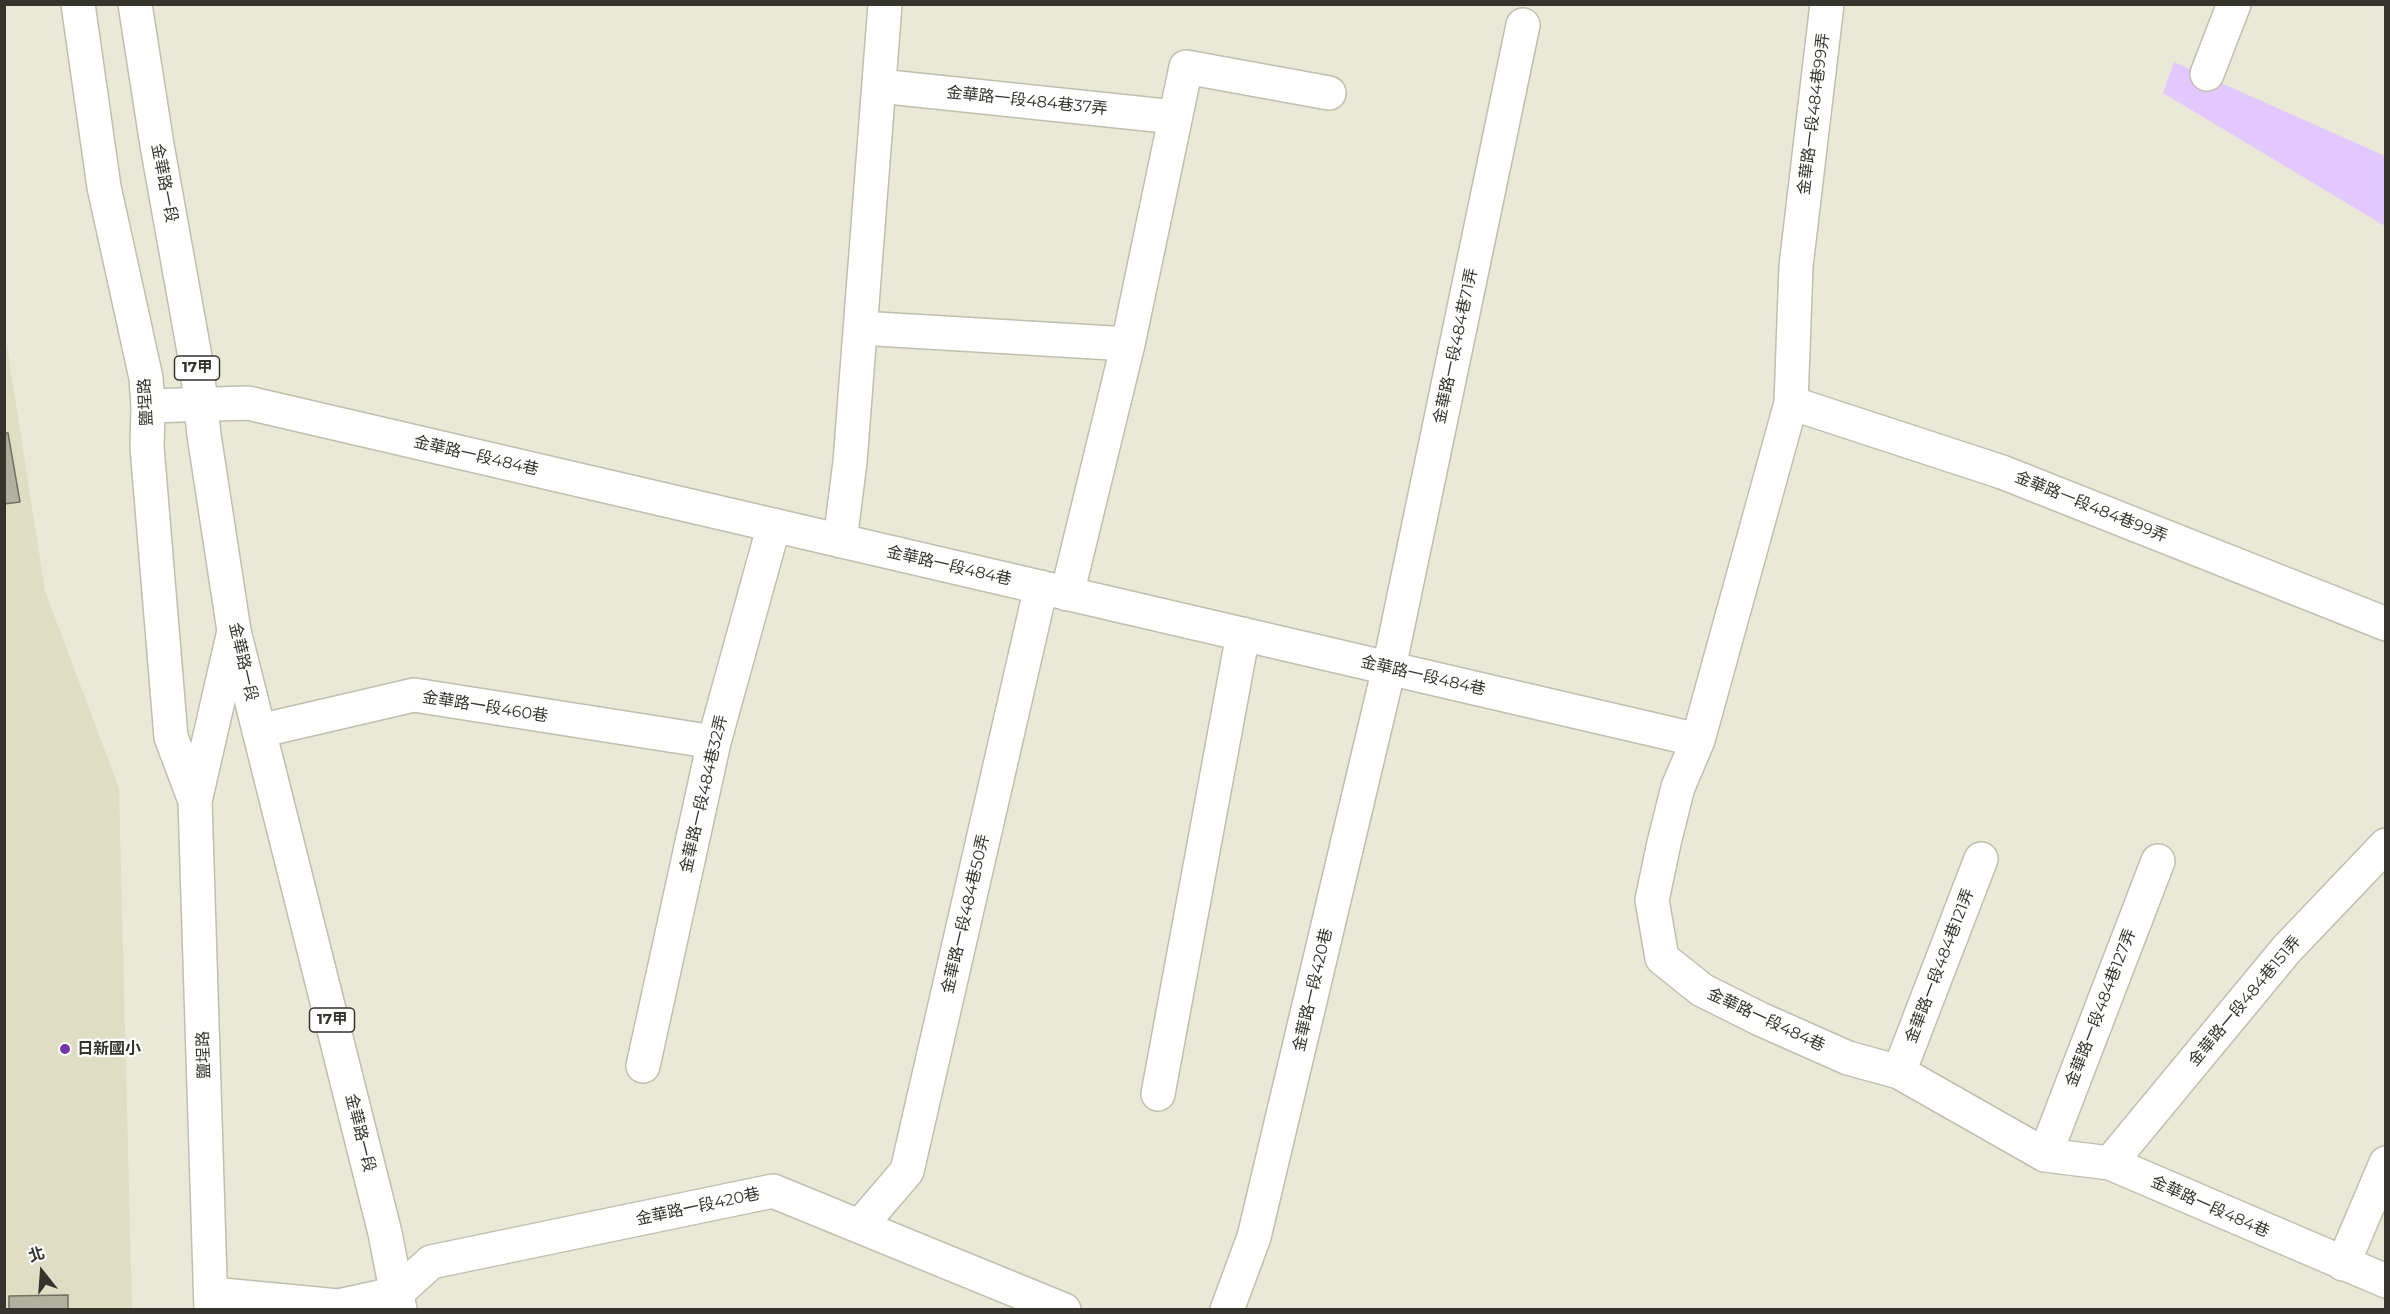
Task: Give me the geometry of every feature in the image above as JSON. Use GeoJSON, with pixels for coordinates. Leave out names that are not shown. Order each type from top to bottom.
{"type":"FeatureCollection","features":[{"type":"Feature","properties":{"kind":"street","name":"鹽埕路"},"geometry":{"type":"LineString","coordinates":[[78,4],[104,187],[146,378],[147,447],[171,737],[195,801]]}},
{"type":"Feature","properties":{"kind":"street","name":"金華路一段"},"geometry":{"type":"LineString","coordinates":[[135,4],[157,145],[197,368],[204,435],[234,631],[385,1233],[398,1301]]}},
{"type":"Feature","properties":{"kind":"street"},"geometry":{"type":"LineString","coordinates":[[840,541],[850,462],[885,4]]}},
{"type":"Feature","properties":{"kind":"street","name":"金華路一段484巷99弄"},"geometry":{"type":"LineString","coordinates":[[1698,740],[1791,403],[1796,266],[1827,4]]}},
{"type":"Feature","properties":{"kind":"street"},"geometry":{"type":"LineString","coordinates":[[2206,74],[2234,4]]}},
{"type":"Feature","properties":{"kind":"street","name":"金華路一段484巷71弄"},"geometry":{"type":"LineString","coordinates":[[1389,668],[1523,25]]}},
{"type":"Feature","properties":{"kind":"street"},"geometry":{"type":"LineString","coordinates":[[1054,590],[1128,344],[1186,67],[1329,93]]}},
{"type":"Feature","properties":{"kind":"street","name":"金華路一段484巷37弄"},"geometry":{"type":"LineString","coordinates":[[879,86],[1175,117]]}},
{"type":"Feature","properties":{"kind":"street"},"geometry":{"type":"LineString","coordinates":[[860,328],[1128,344]]}},
{"type":"Feature","properties":{"kind":"street","name":"金華路一段484巷"},"geometry":{"type":"LineString","coordinates":[[148,405],[248,403],[1698,740],[1678,787],[1652,900],[1662,958],[1702,990],[1760,1019],[1848,1058],[1899,1072],[2045,1155],[2110,1163],[2385,1281]]}},
{"type":"Feature","properties":{"kind":"street","name":"金華路一段484巷99弄"},"geometry":{"type":"LineString","coordinates":[[1791,403],[2002,472],[2385,624]]}},
{"type":"Feature","properties":{"kind":"street","name":"金華路一段484巷32弄"},"geometry":{"type":"LineString","coordinates":[[643,1066],[714,742],[774,525]]}},
{"type":"Feature","properties":{"kind":"street","name":"金華路一段484巷50弄"},"geometry":{"type":"LineString","coordinates":[[860,1226],[907,1171],[1054,590]]}},
{"type":"Feature","properties":{"kind":"street","name":"鹽埕路"},"geometry":{"type":"LineString","coordinates":[[212,1302],[195,801],[234,631]]}},
{"type":"Feature","properties":{"kind":"street"},"geometry":{"type":"LineString","coordinates":[[1158,1094],[1243,634]]}},
{"type":"Feature","properties":{"kind":"street","name":"金華路一段420巷"},"geometry":{"type":"LineString","coordinates":[[1227,1310],[1254,1237],[1389,668]]}},
{"type":"Feature","properties":{"kind":"street","name":"金華路一段460巷"},"geometry":{"type":"LineString","coordinates":[[259,731],[414,695],[714,742]]}},
{"type":"Feature","properties":{"kind":"street","name":"金華路一段484巷151弄"},"geometry":{"type":"LineString","coordinates":[[2110,1163],[2286,951],[2385,845]]}},
{"type":"Feature","properties":{"kind":"street","name":"金華路一段484巷121弄"},"geometry":{"type":"LineString","coordinates":[[1899,1072],[1981,859]]}},
{"type":"Feature","properties":{"kind":"street","name":"金華路一段484巷127弄"},"geometry":{"type":"LineString","coordinates":[[2045,1155],[2158,861]]}},
{"type":"Feature","properties":{"kind":"street"},"geometry":{"type":"LineString","coordinates":[[2343,1264],[2385,1163]]}},
{"type":"Feature","properties":{"kind":"street","name":"金華路一段420巷"},"geometry":{"type":"LineString","coordinates":[[398,1301],[431,1262],[773,1191],[1064,1310]]}},
{"type":"Feature","properties":{"kind":"street"},"geometry":{"type":"LineString","coordinates":[[212,1302],[338,1306],[398,1301]]}},
{"type":"Feature","properties":{"kind":"shaded area"},"geometry":{"type":"Polygon","coordinates":[[[2174,62],[2385,156],[2385,226],[2163,93],[2174,62]]]}},
{"type":"Feature","properties":{"kind":"shaded area","name":"日新國小"},"geometry":{"type":"Polygon","coordinates":[[[4,327],[45,591],[119,788],[132,1309],[5,1309],[4,327]]]}},
{"type":"Feature","properties":{"kind":"building"},"geometry":{"type":"Polygon","coordinates":[[[4,433],[8,433],[20,502],[4,504],[4,433]]]}},
{"type":"Feature","properties":{"kind":"building"},"geometry":{"type":"Polygon","coordinates":[[[68,1295],[68,1310],[9,1310],[9,1296],[68,1295]]]}},
{"type":"Feature","properties":{"kind":"place","name":"日新國小"},"geometry":{"type":"Point","coordinates":[65,1049]}}]}
